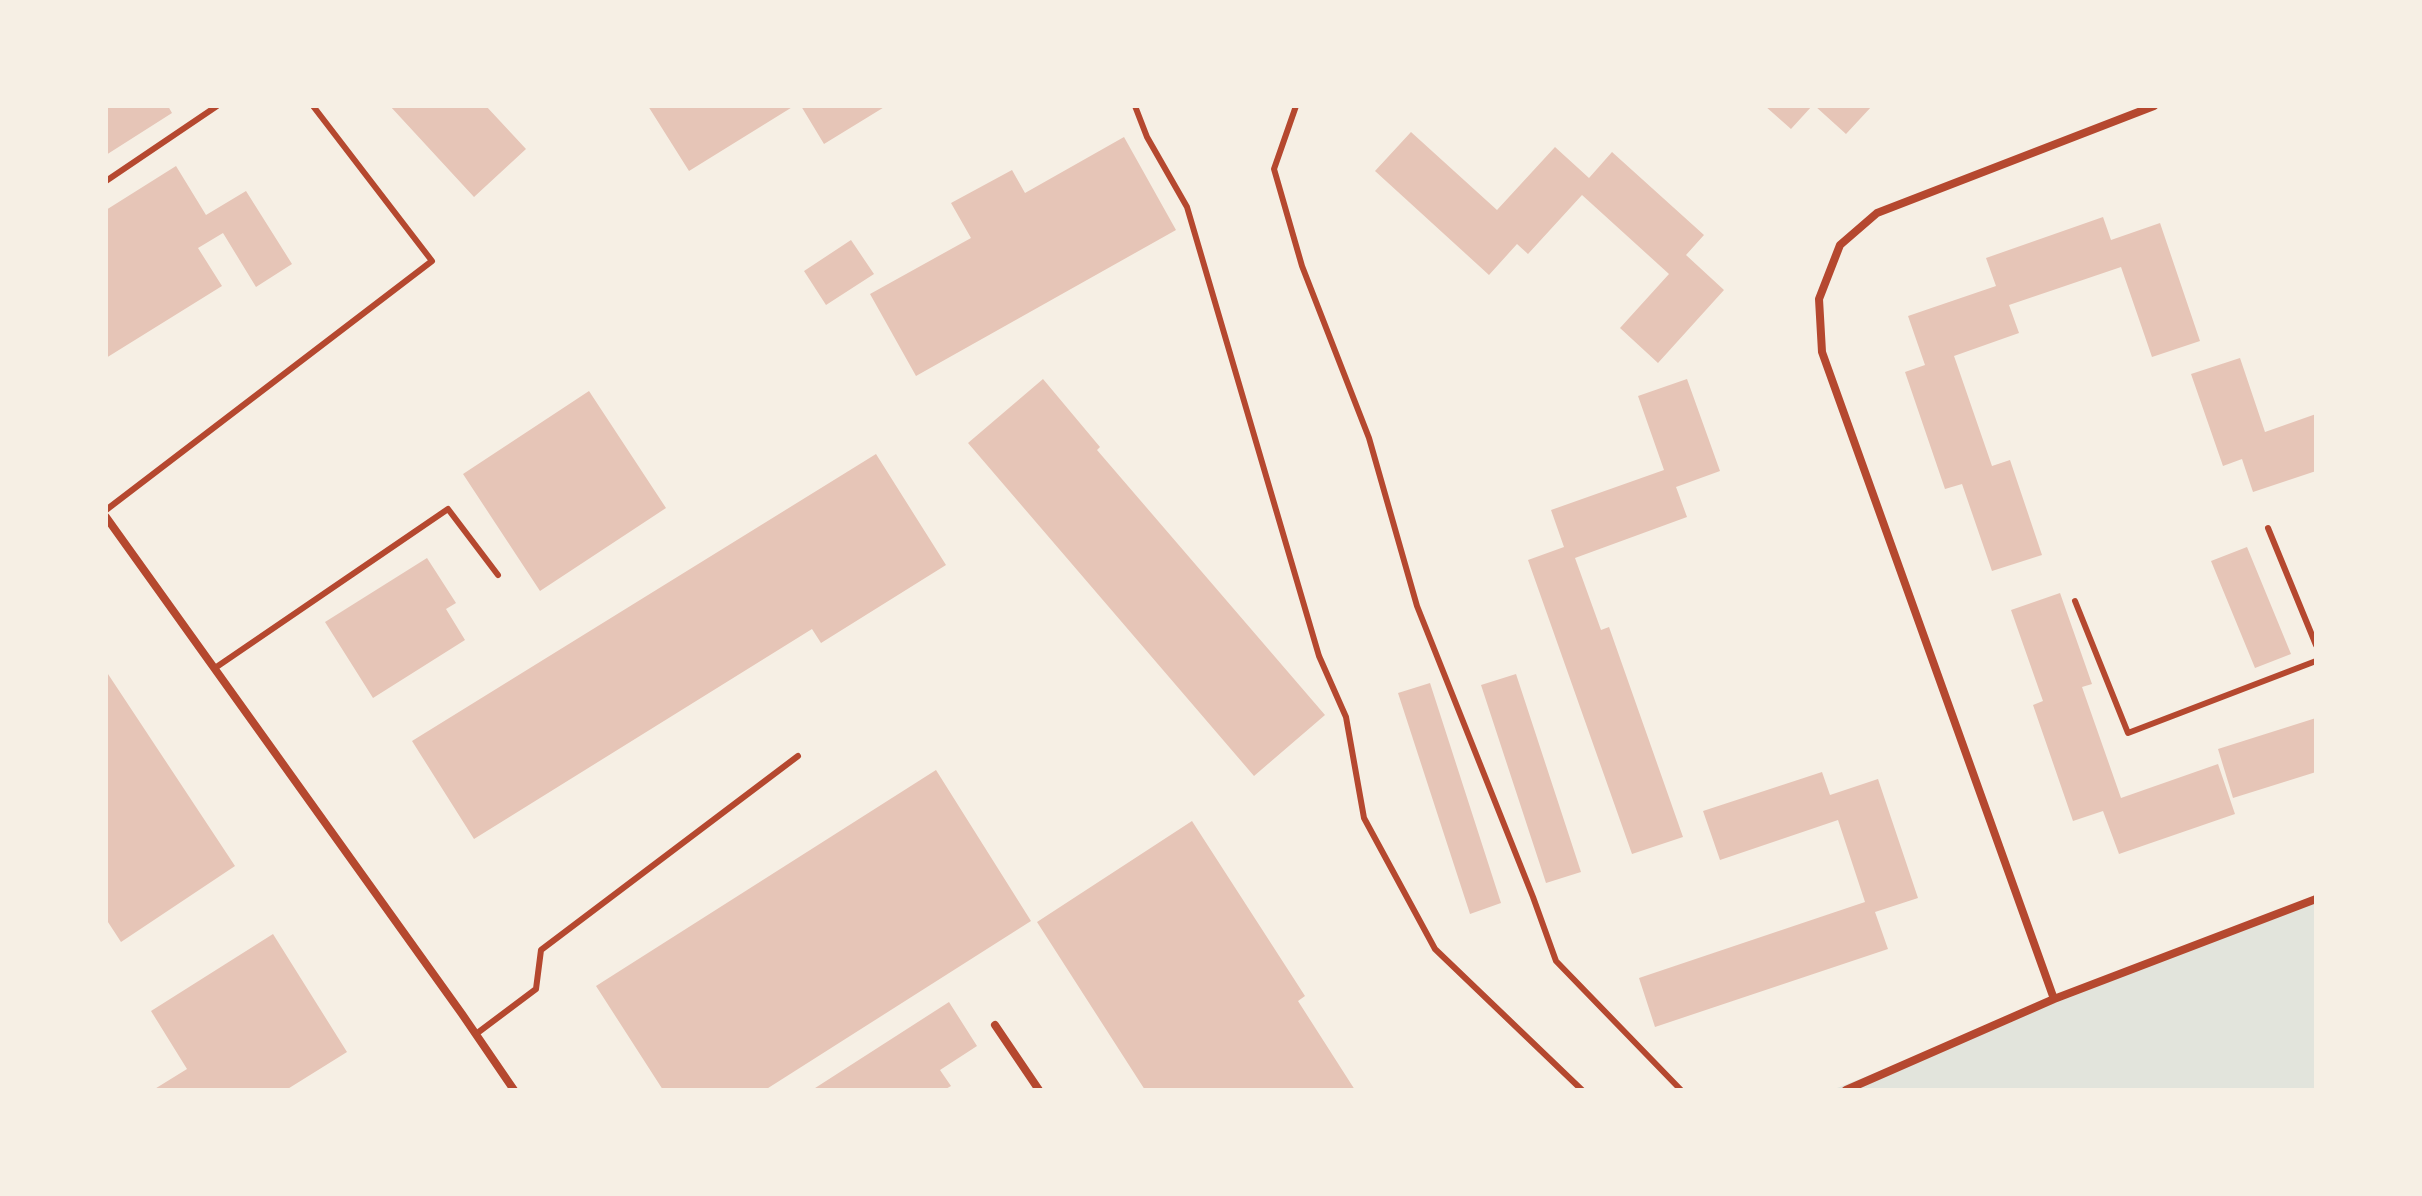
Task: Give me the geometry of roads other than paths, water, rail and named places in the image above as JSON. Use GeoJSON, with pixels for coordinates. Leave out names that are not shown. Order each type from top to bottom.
{"type":"FeatureCollection","features":[{"type":"Feature","properties":{"kind":"street"},"geometry":{"type":"LineString","coordinates":[[2054,999],[1822,352],[1819,299],[1840,245],[1877,213],[2154,106]]}},
{"type":"Feature","properties":{"kind":"street"},"geometry":{"type":"LineString","coordinates":[[106,517],[514,1090]]}},
{"type":"Feature","properties":{"kind":"street"},"geometry":{"type":"LineString","coordinates":[[1846,1090],[2054,999],[2316,899]]}},
{"type":"Feature","properties":{"kind":"street"},"geometry":{"type":"LineString","coordinates":[[995,1025],[1039,1090]]}},
{"type":"Feature","properties":{"kind":"lane"},"geometry":{"type":"LineString","coordinates":[[106,181],[217,106]]}},
{"type":"Feature","properties":{"kind":"lane"},"geometry":{"type":"LineString","coordinates":[[106,510],[432,261],[313,106]]}},
{"type":"Feature","properties":{"kind":"lane"},"geometry":{"type":"LineString","coordinates":[[1135,106],[1147,137],[1187,207],[1319,656],[1346,717],[1364,818],[1435,949],[1582,1090]]}},
{"type":"Feature","properties":{"kind":"lane"},"geometry":{"type":"LineString","coordinates":[[1296,106],[1274,169],[1302,266],[1369,438],[1417,606],[1556,961],[1681,1090]]}},
{"type":"Feature","properties":{"kind":"lane"},"geometry":{"type":"LineString","coordinates":[[215,668],[448,509],[498,575]]}},
{"type":"Feature","properties":{"kind":"lane"},"geometry":{"type":"LineString","coordinates":[[2268,528],[2316,645]]}},
{"type":"Feature","properties":{"kind":"lane"},"geometry":{"type":"LineString","coordinates":[[2075,601],[2128,733],[2316,661]]}},
{"type":"Feature","properties":{"kind":"lane"},"geometry":{"type":"LineString","coordinates":[[476,1034],[536,989],[541,950],[798,756]]}}]}
